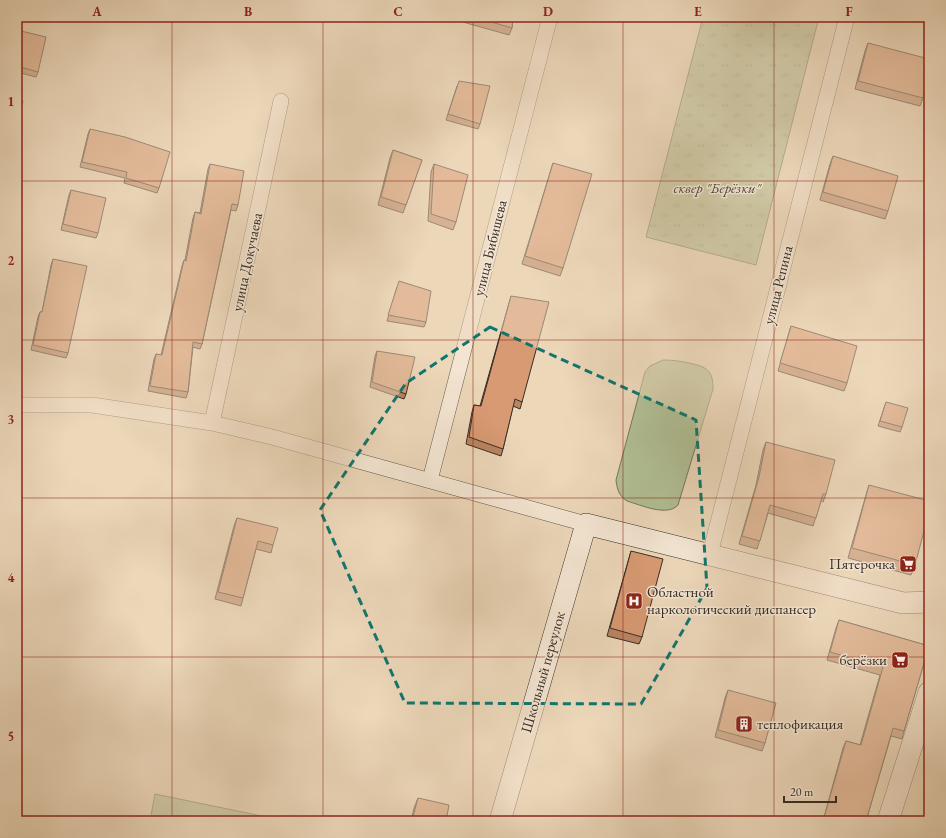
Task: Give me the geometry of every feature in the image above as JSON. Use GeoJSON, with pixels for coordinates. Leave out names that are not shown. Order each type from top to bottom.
{"type":"FeatureCollection","features":[{"type":"Feature","properties":{"kind":"street","name":"улица Бибишева"},"geometry":{"type":"LineString","coordinates":[[430,480],[550,17]]}},
{"type":"Feature","properties":{"kind":"street","name":"улица Репина"},"geometry":{"type":"LineString","coordinates":[[710,554],[847,17]]}},
{"type":"Feature","properties":{"kind":"street","name":"улица Докучаева"},"geometry":{"type":"LineString","coordinates":[[212,423],[281,100]]}},
{"type":"Feature","properties":{"kind":"street"},"geometry":{"type":"LineString","coordinates":[[17,405],[92,405],[212,423],[272,437],[586,524],[903,603],[929,602]]}},
{"type":"Feature","properties":{"kind":"street","name":"Школьный переулок"},"geometry":{"type":"LineString","coordinates":[[500,821],[586,524]]}},
{"type":"Feature","properties":{"kind":"street"},"geometry":{"type":"LineString","coordinates":[[888,821],[929,692]]}},
{"type":"Feature","properties":{"kind":"highlighted area"},"geometry":{"type":"Polygon","coordinates":[[[490,327],[696,420],[707,588],[641,704],[405,703],[320,510],[406,383],[490,327]]]}},
{"type":"Feature","properties":{"kind":"green space","name":"сквер \"Берёзки\""},"geometry":{"type":"Polygon","coordinates":[[[703,17],[819,17],[756,265],[646,237],[703,17]]]}},
{"type":"Feature","properties":{"kind":"green space"},"geometry":{"type":"Polygon","coordinates":[[[663,360],[686,362],[705,368],[710,373],[713,383],[713,389],[678,505],[667,510],[654,509],[627,501],[619,492],[616,480],[645,372],[650,366],[663,360]]]}},
{"type":"Feature","properties":{"kind":"green space"},"geometry":{"type":"Polygon","coordinates":[[[155,794],[286,821],[150,821],[155,794]]]}},
{"type":"Feature","properties":{"kind":"building"},"geometry":{"type":"Polygon","coordinates":[[[474,17],[513,17],[512,28],[474,17]]]}},
{"type":"Feature","properties":{"kind":"building"},"geometry":{"type":"Polygon","coordinates":[[[17,30],[46,37],[38,72],[17,66],[17,30]]]}},
{"type":"Feature","properties":{"kind":"building"},"geometry":{"type":"Polygon","coordinates":[[[868,43],[929,59],[929,74],[923,98],[858,81],[868,43]]]}},
{"type":"Feature","properties":{"kind":"building"},"geometry":{"type":"Polygon","coordinates":[[[459,81],[490,86],[480,124],[448,114],[459,81]]]}},
{"type":"Feature","properties":{"kind":"building"},"geometry":{"type":"Polygon","coordinates":[[[17,99],[23,101],[17,124],[17,99]]]}},
{"type":"Feature","properties":{"kind":"building"},"geometry":{"type":"Polygon","coordinates":[[[90,129],[125,137],[170,152],[159,188],[126,178],[127,172],[82,162],[90,129]]]}},
{"type":"Feature","properties":{"kind":"building"},"geometry":{"type":"Polygon","coordinates":[[[393,150],[422,160],[406,205],[381,197],[393,150]]]}},
{"type":"Feature","properties":{"kind":"building"},"geometry":{"type":"Polygon","coordinates":[[[833,156],[898,176],[888,211],[823,192],[833,156]]]}},
{"type":"Feature","properties":{"kind":"building"},"geometry":{"type":"Polygon","coordinates":[[[553,163],[592,174],[563,268],[525,256],[553,163]]]}},
{"type":"Feature","properties":{"kind":"building"},"geometry":{"type":"Polygon","coordinates":[[[210,164],[244,171],[238,205],[232,204],[202,344],[193,342],[188,392],[150,386],[156,354],[162,355],[184,260],[186,261],[195,212],[201,214],[210,164]]]}},
{"type":"Feature","properties":{"kind":"building"},"geometry":{"type":"Polygon","coordinates":[[[434,164],[468,175],[456,222],[431,214],[434,164]]]}},
{"type":"Feature","properties":{"kind":"building"},"geometry":{"type":"Polygon","coordinates":[[[71,190],[106,198],[98,233],[63,224],[71,190]]]}},
{"type":"Feature","properties":{"kind":"building"},"geometry":{"type":"Polygon","coordinates":[[[53,259],[87,266],[68,353],[33,345],[40,312],[42,312],[53,259]]]}},
{"type":"Feature","properties":{"kind":"building"},"geometry":{"type":"Polygon","coordinates":[[[399,281],[431,291],[426,322],[388,315],[399,281]]]}},
{"type":"Feature","properties":{"kind":"building"},"geometry":{"type":"Polygon","coordinates":[[[511,296],[549,302],[522,402],[515,399],[503,449],[469,437],[474,405],[481,406],[511,296]]]}},
{"type":"Feature","properties":{"kind":"building"},"geometry":{"type":"Polygon","coordinates":[[[791,326],[857,346],[847,383],[780,363],[791,326]]]}},
{"type":"Feature","properties":{"kind":"building"},"geometry":{"type":"Polygon","coordinates":[[[377,351],[415,357],[406,394],[372,382],[377,351]]]}},
{"type":"Feature","properties":{"kind":"building"},"geometry":{"type":"Polygon","coordinates":[[[886,402],[908,408],[902,427],[880,421],[886,402]]]}},
{"type":"Feature","properties":{"kind":"building"},"geometry":{"type":"Polygon","coordinates":[[[766,442],[835,460],[826,494],[823,494],[816,518],[770,505],[760,541],[742,536],[759,477],[766,442]]]}},
{"type":"Feature","properties":{"kind":"building"},"geometry":{"type":"Polygon","coordinates":[[[869,485],[929,501],[929,512],[915,565],[852,548],[869,485]]]}},
{"type":"Feature","properties":{"kind":"building"},"geometry":{"type":"Polygon","coordinates":[[[237,518],[278,528],[273,545],[258,541],[243,598],[218,592],[237,518]]]}},
{"type":"Feature","properties":{"kind":"building","name":"Областной наркологический диспансер"},"geometry":{"type":"Polygon","coordinates":[[[631,551],[663,559],[642,637],[610,628],[631,551]]]}},
{"type":"Feature","properties":{"kind":"building"},"geometry":{"type":"Polygon","coordinates":[[[839,620],[929,646],[904,731],[893,728],[866,821],[823,821],[846,741],[861,745],[883,667],[830,652],[839,620]]]}},
{"type":"Feature","properties":{"kind":"building","name":"теплофикация"},"geometry":{"type":"Polygon","coordinates":[[[728,690],[776,703],[765,743],[718,730],[728,690]]]}},
{"type":"Feature","properties":{"kind":"building"},"geometry":{"type":"Polygon","coordinates":[[[418,798],[449,805],[446,821],[412,821],[418,798]]]}},
{"type":"Feature","properties":{"kind":"place","name":"Пятерочка"},"geometry":{"type":"Point","coordinates":[908,564]}},
{"type":"Feature","properties":{"kind":"place","name":"Областной наркологический диспансер"},"geometry":{"type":"Point","coordinates":[634,601]}},
{"type":"Feature","properties":{"kind":"place","name":"берёзки"},"geometry":{"type":"Point","coordinates":[900,660]}},
{"type":"Feature","properties":{"kind":"place","name":"теплофикация"},"geometry":{"type":"Point","coordinates":[744,724]}}]}
